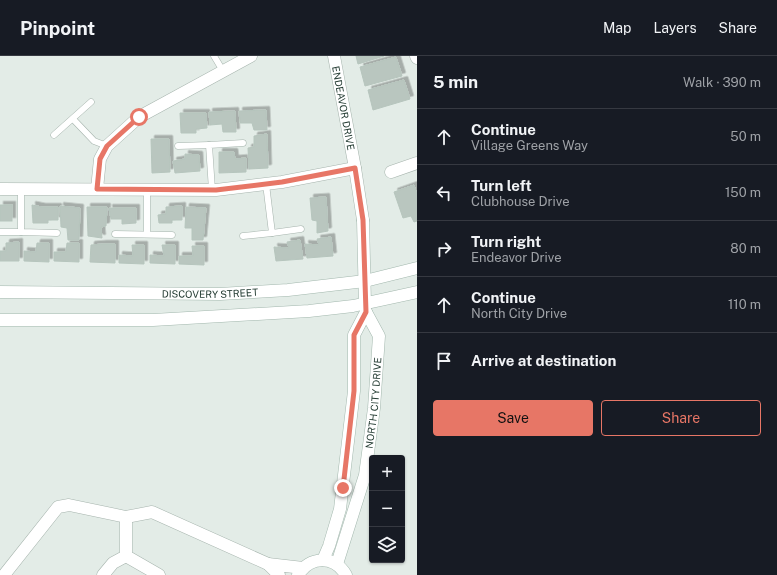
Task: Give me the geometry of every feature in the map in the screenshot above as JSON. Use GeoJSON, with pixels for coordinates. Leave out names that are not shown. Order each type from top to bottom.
{"type":"FeatureCollection","features":[{"type":"Feature","properties":{"kind":"street"},"geometry":{"type":"LineString","coordinates":[[97,189],[100,159],[107,146],[139,117],[251,56]]}},
{"type":"Feature","properties":{"kind":"street","name":"ENDEAVOR DRIVE"},"geometry":{"type":"LineString","coordinates":[[334,56],[363,220],[365,308]]}},
{"type":"Feature","properties":{"kind":"street"},"geometry":{"type":"LineString","coordinates":[[391,172],[417,163]]}},
{"type":"Feature","properties":{"kind":"street"},"geometry":{"type":"LineString","coordinates":[[0,189],[212,190],[266,184],[355,168]]}},
{"type":"Feature","properties":{"kind":"street","name":"DISCOVERY STREET"},"geometry":{"type":"LineString","coordinates":[[0,292],[220,294],[288,290],[365,281],[417,268]]}},
{"type":"Feature","properties":{"kind":"street"},"geometry":{"type":"LineString","coordinates":[[0,320],[153,320],[365,308],[417,292]]}},
{"type":"Feature","properties":{"kind":"street","name":"NORTH CITY DRIVE"},"geometry":{"type":"LineString","coordinates":[[323,560],[340,510],[354,391],[354,335],[365,308]]}},
{"type":"Feature","properties":{"kind":"street","name":"NORTH CITY DRIVE"},"geometry":{"type":"LineString","coordinates":[[337,564],[365,475],[374,408],[379,336],[365,308]]}},
{"type":"Feature","properties":{"kind":"street"},"geometry":{"type":"LineString","coordinates":[[4,575],[58,507],[69,505],[126,517],[152,512],[268,564],[301,571],[309,563],[323,560],[337,564],[346,575]]}},
{"type":"Feature","properties":{"kind":"street"},"geometry":{"type":"LineString","coordinates":[[126,517],[126,556]]}},
{"type":"Feature","properties":{"kind":"street"},"geometry":{"type":"LineString","coordinates":[[103,575],[113,563],[126,556]]}},
{"type":"Feature","properties":{"kind":"street"},"geometry":{"type":"LineString","coordinates":[[126,556],[159,575]]}},
{"type":"Feature","properties":{"kind":"street"},"geometry":{"type":"LineString","coordinates":[[268,564],[279,575]]}},
{"type":"Feature","properties":{"kind":"lane"},"geometry":{"type":"LineString","coordinates":[[214,56],[223,71]]}},
{"type":"Feature","properties":{"kind":"lane"},"geometry":{"type":"LineString","coordinates":[[54,135],[91,102]]}},
{"type":"Feature","properties":{"kind":"lane"},"geometry":{"type":"LineString","coordinates":[[73,119],[94,141],[107,146]]}},
{"type":"Feature","properties":{"kind":"lane"},"geometry":{"type":"LineString","coordinates":[[178,146],[243,143]]}},
{"type":"Feature","properties":{"kind":"lane"},"geometry":{"type":"LineString","coordinates":[[210,145],[212,190]]}},
{"type":"Feature","properties":{"kind":"lane"},"geometry":{"type":"LineString","coordinates":[[266,184],[272,233]]}},
{"type":"Feature","properties":{"kind":"lane"},"geometry":{"type":"LineString","coordinates":[[21,189],[21,232]]}},
{"type":"Feature","properties":{"kind":"lane"},"geometry":{"type":"LineString","coordinates":[[147,190],[147,234]]}},
{"type":"Feature","properties":{"kind":"lane"},"geometry":{"type":"LineString","coordinates":[[243,236],[301,229]]}},
{"type":"Feature","properties":{"kind":"lane"},"geometry":{"type":"LineString","coordinates":[[0,232],[57,233]]}},
{"type":"Feature","properties":{"kind":"lane"},"geometry":{"type":"LineString","coordinates":[[115,234],[172,235]]}},
{"type":"Feature","properties":{"kind":"building"},"geometry":{"type":"Polygon","coordinates":[[[356,56],[384,56],[358,64],[356,56]]]}},
{"type":"Feature","properties":{"kind":"building"},"geometry":{"type":"Polygon","coordinates":[[[396,57],[402,76],[365,86],[360,67],[396,57]]]}},
{"type":"Feature","properties":{"kind":"building"},"geometry":{"type":"Polygon","coordinates":[[[404,80],[410,99],[373,110],[368,90],[404,80]]]}},
{"type":"Feature","properties":{"kind":"building"},"geometry":{"type":"Polygon","coordinates":[[[266,110],[267,130],[254,130],[252,123],[240,123],[239,111],[266,110]]]}},
{"type":"Feature","properties":{"kind":"building"},"geometry":{"type":"Polygon","coordinates":[[[235,111],[236,132],[223,132],[222,124],[210,125],[209,112],[235,111]]]}},
{"type":"Feature","properties":{"kind":"building"},"geometry":{"type":"Polygon","coordinates":[[[180,113],[206,113],[207,128],[196,129],[196,133],[181,133],[180,113]]]}},
{"type":"Feature","properties":{"kind":"building"},"geometry":{"type":"Polygon","coordinates":[[[267,134],[268,168],[249,169],[248,148],[254,147],[254,136],[267,134]]]}},
{"type":"Feature","properties":{"kind":"building"},"geometry":{"type":"Polygon","coordinates":[[[151,139],[169,139],[170,172],[152,173],[151,139]]]}},
{"type":"Feature","properties":{"kind":"building"},"geometry":{"type":"Polygon","coordinates":[[[219,152],[234,152],[235,159],[246,158],[246,172],[219,173],[219,152]]]}},
{"type":"Feature","properties":{"kind":"building"},"geometry":{"type":"Polygon","coordinates":[[[185,154],[199,155],[200,171],[175,173],[173,161],[185,159],[185,154]]]}},
{"type":"Feature","properties":{"kind":"building"},"geometry":{"type":"Polygon","coordinates":[[[414,185],[417,194],[417,221],[414,222],[411,216],[403,218],[394,192],[414,185]]]}},
{"type":"Feature","properties":{"kind":"building"},"geometry":{"type":"Polygon","coordinates":[[[326,197],[328,231],[317,233],[317,221],[312,220],[310,198],[326,197]]]}},
{"type":"Feature","properties":{"kind":"building"},"geometry":{"type":"Polygon","coordinates":[[[0,205],[12,205],[12,221],[0,221],[0,205]]]}},
{"type":"Feature","properties":{"kind":"building"},"geometry":{"type":"Polygon","coordinates":[[[32,205],[42,207],[58,207],[58,220],[48,220],[48,223],[33,223],[32,205]]]}},
{"type":"Feature","properties":{"kind":"building"},"geometry":{"type":"Polygon","coordinates":[[[60,206],[80,208],[79,240],[68,240],[67,228],[61,227],[60,206]]]}},
{"type":"Feature","properties":{"kind":"building"},"geometry":{"type":"Polygon","coordinates":[[[182,206],[182,220],[172,220],[172,223],[159,223],[158,215],[166,214],[166,207],[182,206]]]}},
{"type":"Feature","properties":{"kind":"building"},"geometry":{"type":"Polygon","coordinates":[[[87,207],[107,207],[106,226],[101,227],[102,238],[88,236],[87,207]]]}},
{"type":"Feature","properties":{"kind":"building"},"geometry":{"type":"Polygon","coordinates":[[[186,207],[206,208],[203,240],[192,240],[192,228],[185,228],[186,207]]]}},
{"type":"Feature","properties":{"kind":"building"},"geometry":{"type":"Polygon","coordinates":[[[109,208],[136,208],[136,223],[122,224],[122,219],[111,219],[109,208]]]}},
{"type":"Feature","properties":{"kind":"building"},"geometry":{"type":"Polygon","coordinates":[[[331,237],[333,256],[307,258],[305,244],[319,245],[317,239],[331,237]]]}},
{"type":"Feature","properties":{"kind":"building"},"geometry":{"type":"Polygon","coordinates":[[[300,240],[303,259],[276,261],[274,247],[289,248],[287,242],[300,240]]]}},
{"type":"Feature","properties":{"kind":"building"},"geometry":{"type":"Polygon","coordinates":[[[19,242],[19,261],[0,261],[0,251],[6,251],[6,243],[19,242]]]}},
{"type":"Feature","properties":{"kind":"building"},"geometry":{"type":"Polygon","coordinates":[[[37,243],[49,243],[49,262],[24,261],[24,251],[36,252],[37,243]]]}},
{"type":"Feature","properties":{"kind":"building"},"geometry":{"type":"Polygon","coordinates":[[[67,243],[79,243],[79,262],[54,261],[54,252],[66,252],[67,243]]]}},
{"type":"Feature","properties":{"kind":"building"},"geometry":{"type":"Polygon","coordinates":[[[115,244],[115,263],[90,262],[91,245],[115,244]]]}},
{"type":"Feature","properties":{"kind":"building"},"geometry":{"type":"Polygon","coordinates":[[[132,245],[144,245],[144,264],[119,263],[119,255],[133,256],[132,245]]]}},
{"type":"Feature","properties":{"kind":"building"},"geometry":{"type":"Polygon","coordinates":[[[162,245],[175,245],[175,264],[150,263],[150,255],[164,256],[162,245]]]}},
{"type":"Feature","properties":{"kind":"building"},"geometry":{"type":"Polygon","coordinates":[[[192,246],[204,246],[204,265],[179,264],[179,256],[193,256],[192,246]]]}},
{"type":"Feature","properties":{"kind":"route"},"geometry":{"type":"LineString","coordinates":[[139,117],[107,146],[100,159],[97,189],[216,190],[282,182],[355,168],[363,220],[366,312],[354,335],[354,391],[350,438],[343,488]]}}]}
